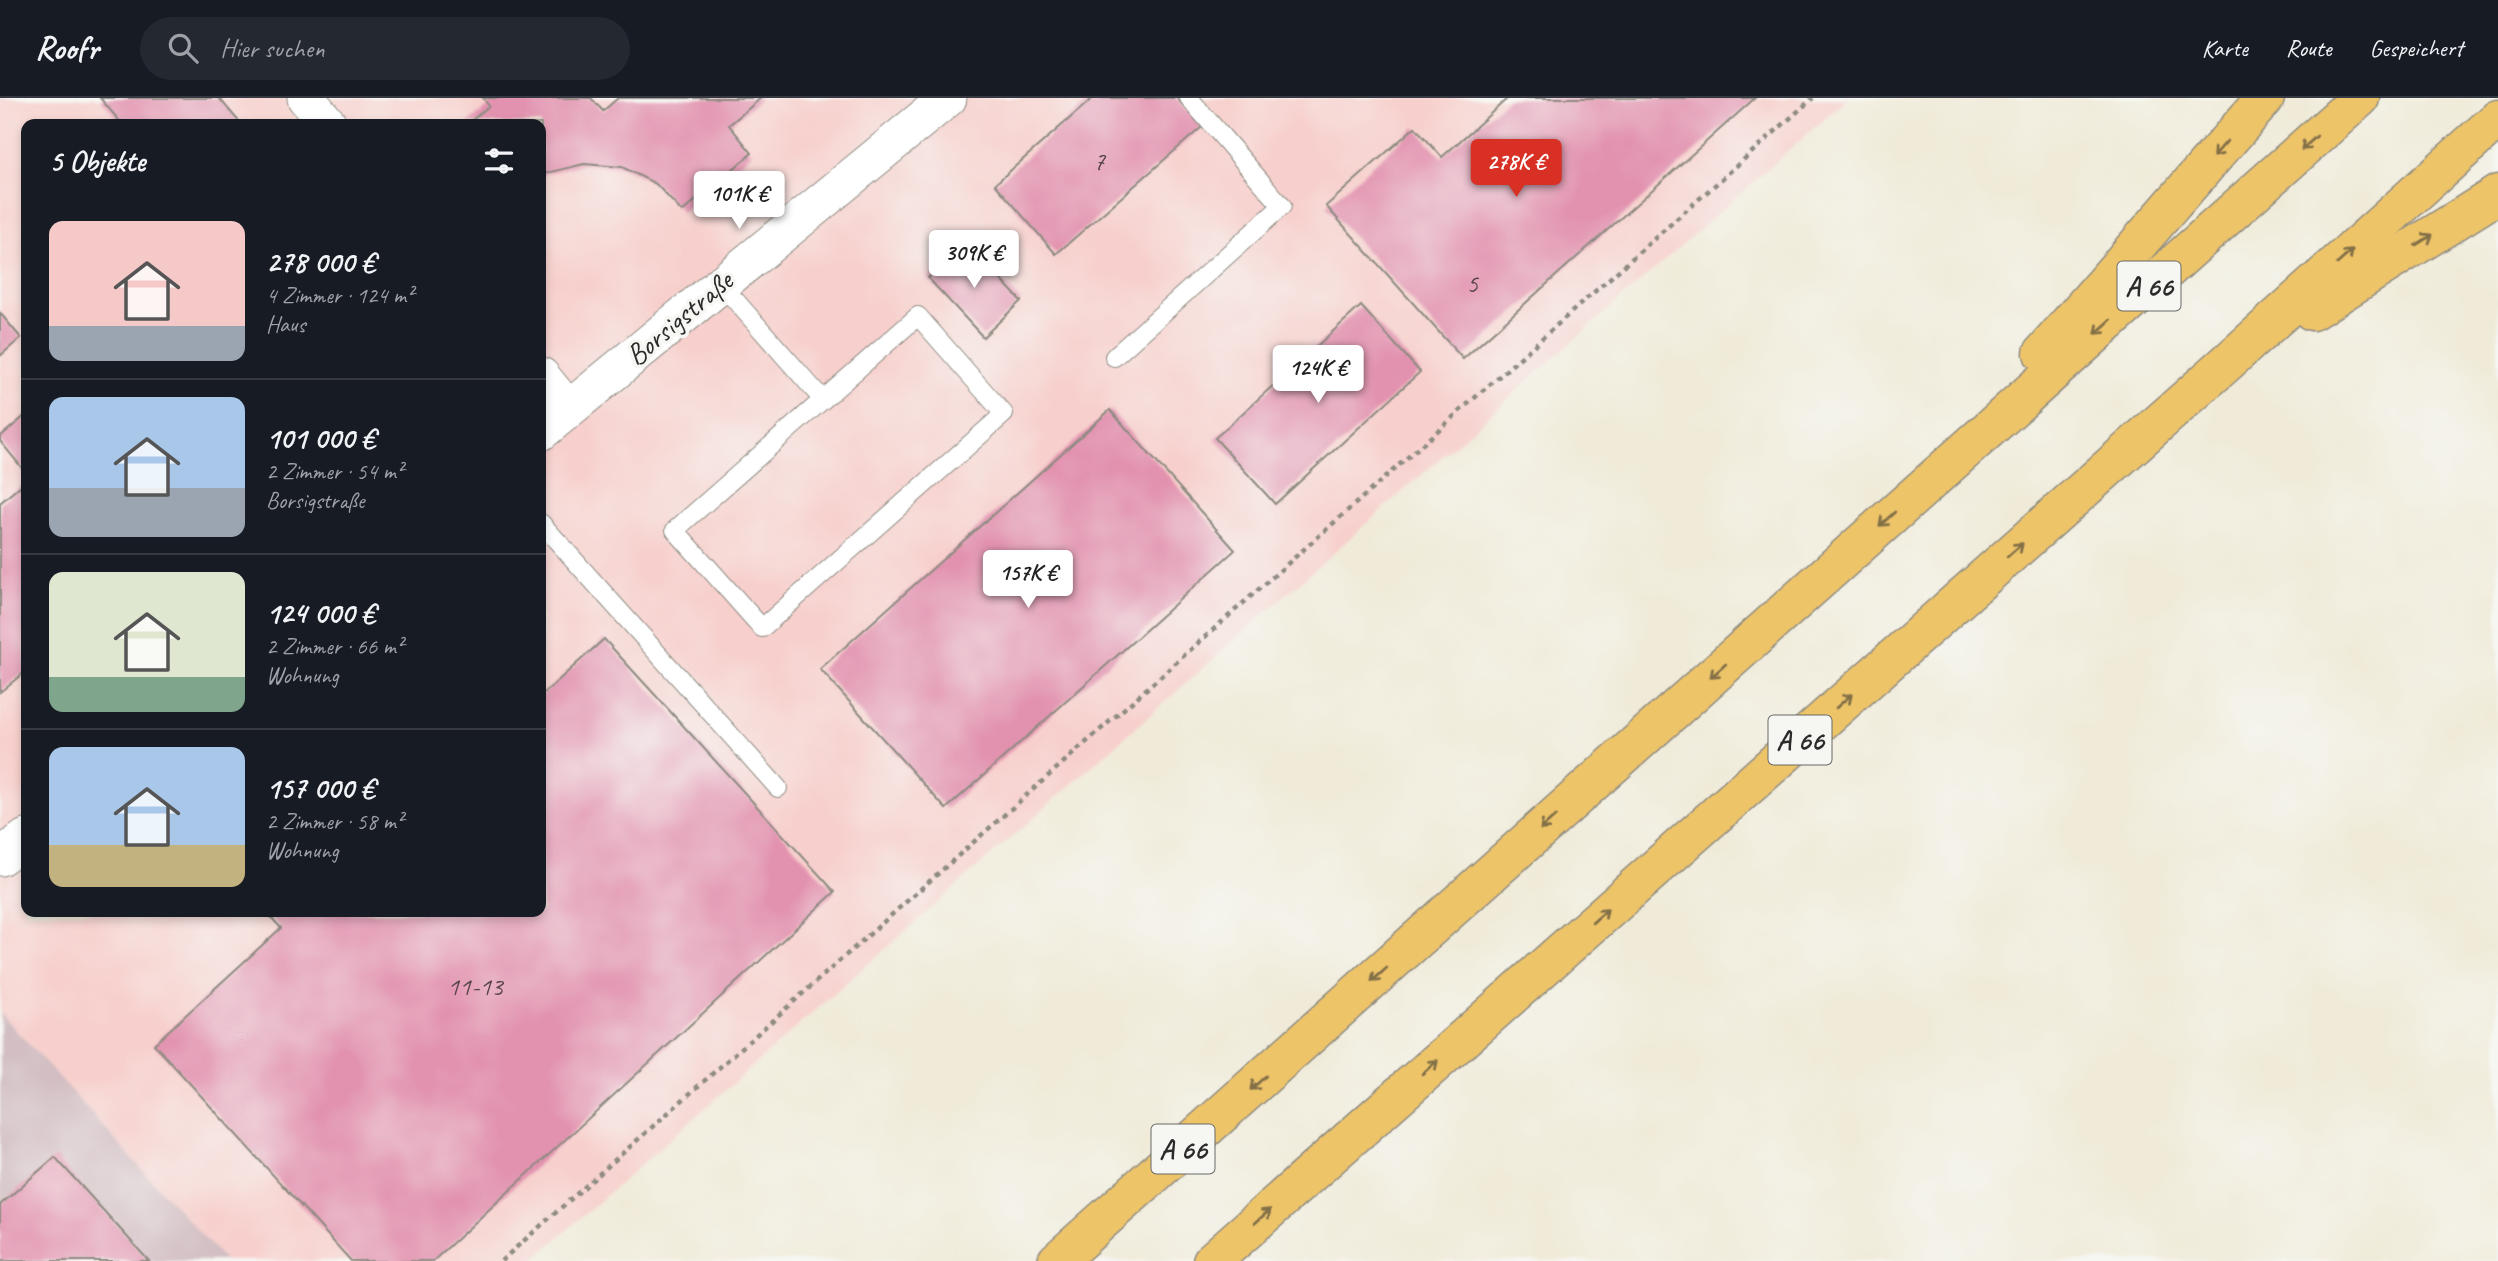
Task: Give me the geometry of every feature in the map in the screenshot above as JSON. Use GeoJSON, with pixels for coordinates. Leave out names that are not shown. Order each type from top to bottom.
{"type":"FeatureCollection","features":[{"type":"Feature","properties":{"kind":"highway"},"geometry":{"type":"LineString","coordinates":[[1938,474],[2265,98]]}},
{"type":"Feature","properties":{"kind":"highway","name":"A 66"},"geometry":{"type":"LineString","coordinates":[[1057,1261],[2360,98]]}},
{"type":"Feature","properties":{"kind":"highway","name":"A 66"},"geometry":{"type":"LineString","coordinates":[[1212,1261],[2221,368],[2498,119]]}},
{"type":"Feature","properties":{"kind":"highway"},"geometry":{"type":"LineString","coordinates":[[2221,368],[2498,194]]}},
{"type":"Feature","properties":{"kind":"street"},"geometry":{"type":"LineString","coordinates":[[306,98],[324,119]]}},
{"type":"Feature","properties":{"kind":"street","name":"Borsigstraße"},"geometry":{"type":"LineString","coordinates":[[546,428],[948,98]]}},
{"type":"Feature","properties":{"kind":"street"},"geometry":{"type":"LineString","coordinates":[[546,382],[568,410]]}},
{"type":"Feature","properties":{"kind":"street"},"geometry":{"type":"LineString","coordinates":[[0,857],[21,842]]}},
{"type":"Feature","properties":{"kind":"lane"},"geometry":{"type":"LineString","coordinates":[[1114,357],[1282,206],[1189,98]]}},
{"type":"Feature","properties":{"kind":"lane"},"geometry":{"type":"LineString","coordinates":[[720,283],[822,400]]}},
{"type":"Feature","properties":{"kind":"lane"},"geometry":{"type":"LineString","coordinates":[[918,316],[1004,414],[762,628],[675,530],[822,400],[918,316]]}},
{"type":"Feature","properties":{"kind":"lane"},"geometry":{"type":"LineString","coordinates":[[546,529],[778,788]]}},
{"type":"Feature","properties":{"kind":"path"},"geometry":{"type":"LineString","coordinates":[[501,1261],[1813,98]]}},
{"type":"Feature","properties":{"kind":"shaded area"},"geometry":{"type":"Polygon","coordinates":[[[0,98],[1848,98],[532,1261],[0,1261],[0,98]]]}},
{"type":"Feature","properties":{"kind":"shaded area"},"geometry":{"type":"Polygon","coordinates":[[[0,1013],[225,1261],[0,1261],[0,1013]]]}},
{"type":"Feature","properties":{"kind":"building"},"geometry":{"type":"Polygon","coordinates":[[[100,98],[219,98],[237,119],[118,119],[100,98]]]}},
{"type":"Feature","properties":{"kind":"building"},"geometry":{"type":"Polygon","coordinates":[[[483,98],[591,98],[603,111],[618,98],[761,98],[729,125],[752,153],[682,212],[656,184],[622,167],[584,164],[546,174],[546,119],[473,119],[489,106],[483,98]]]}},
{"type":"Feature","properties":{"kind":"building"},"geometry":{"type":"Polygon","coordinates":[[[1093,98],[1177,98],[1202,127],[1056,254],[995,184],[1093,98]]]}},
{"type":"Feature","properties":{"kind":"building"},"geometry":{"type":"Polygon","coordinates":[[[1508,98],[1755,98],[1463,359],[1326,206],[1415,127],[1442,157],[1508,98]]]}},
{"type":"Feature","properties":{"kind":"building"},"geometry":{"type":"Polygon","coordinates":[[[966,242],[1021,301],[983,337],[928,278],[966,242]]]}},
{"type":"Feature","properties":{"kind":"building"},"geometry":{"type":"Polygon","coordinates":[[[1361,306],[1420,372],[1275,504],[1215,438],[1361,306]]]}},
{"type":"Feature","properties":{"kind":"building"},"geometry":{"type":"Polygon","coordinates":[[[0,313],[21,338],[0,356],[0,313]]]}},
{"type":"Feature","properties":{"kind":"building"},"geometry":{"type":"Polygon","coordinates":[[[1110,410],[1235,550],[946,809],[820,669],[1110,410]]]}},
{"type":"Feature","properties":{"kind":"building"},"geometry":{"type":"Polygon","coordinates":[[[21,419],[21,467],[0,441],[0,437],[21,419]]]}},
{"type":"Feature","properties":{"kind":"building"},"geometry":{"type":"Polygon","coordinates":[[[21,485],[21,675],[0,692],[0,503],[21,485]]]}},
{"type":"Feature","properties":{"kind":"building"},"geometry":{"type":"Polygon","coordinates":[[[604,639],[835,892],[433,1261],[351,1261],[154,1044],[281,928],[271,917],[546,917],[546,691],[604,639]]]}},
{"type":"Feature","properties":{"kind":"building"},"geometry":{"type":"Polygon","coordinates":[[[55,1157],[149,1261],[0,1261],[0,1205],[55,1157]]]}}]}
